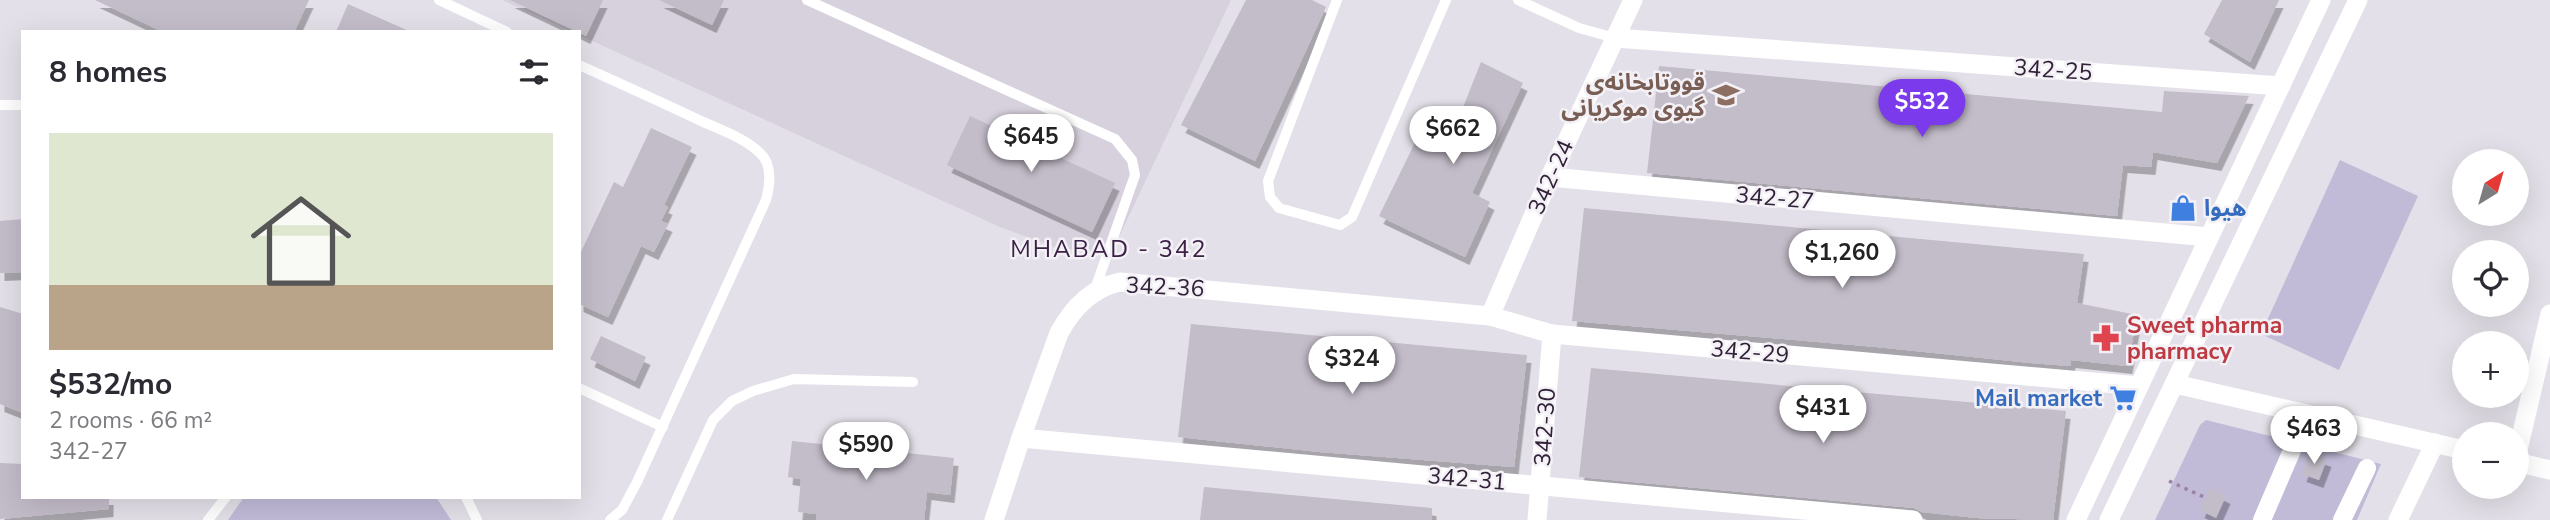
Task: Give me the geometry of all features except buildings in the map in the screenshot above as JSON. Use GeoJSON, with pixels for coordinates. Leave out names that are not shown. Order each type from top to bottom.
{"type":"FeatureCollection","features":[{"type":"Feature","properties":{"kind":"street","name":"342-24"},"geometry":{"type":"LineString","coordinates":[[1490,316],[1550,177],[1633,0]]}},
{"type":"Feature","properties":{"kind":"street"},"geometry":{"type":"LineString","coordinates":[[2076,520],[2322,0]]}},
{"type":"Feature","properties":{"kind":"street"},"geometry":{"type":"LineString","coordinates":[[2109,520],[2358,0]]}},
{"type":"Feature","properties":{"kind":"street","name":"342-25"},"geometry":{"type":"LineString","coordinates":[[1615,38],[2281,86]]}},
{"type":"Feature","properties":{"kind":"street","name":"342-27"},"geometry":{"type":"LineString","coordinates":[[1550,177],[2209,237]]}},
{"type":"Feature","properties":{"kind":"street","name":"342-36"},"geometry":{"type":"LineString","coordinates":[[994,520],[1059,334],[1068,318],[1093,294],[1109,285],[1120,282],[1162,284],[1490,316]]}},
{"type":"Feature","properties":{"kind":"street"},"geometry":{"type":"LineString","coordinates":[[2525,422],[2550,314]]}},
{"type":"Feature","properties":{"kind":"street","name":"342-29"},"geometry":{"type":"LineString","coordinates":[[1490,316],[1552,334],[2139,386]]}},
{"type":"Feature","properties":{"kind":"street","name":"342-30"},"geometry":{"type":"LineString","coordinates":[[1537,520],[1552,334]]}},
{"type":"Feature","properties":{"kind":"street"},"geometry":{"type":"LineString","coordinates":[[2175,384],[2452,447]]}},
{"type":"Feature","properties":{"kind":"street"},"geometry":{"type":"LineString","coordinates":[[2262,520],[2299,434]]}},
{"type":"Feature","properties":{"kind":"street","name":"342-31"},"geometry":{"type":"LineString","coordinates":[[1021,438],[1913,520]]}},
{"type":"Feature","properties":{"kind":"street"},"geometry":{"type":"LineString","coordinates":[[2398,520],[2435,443]]}},
{"type":"Feature","properties":{"kind":"street"},"geometry":{"type":"LineString","coordinates":[[2529,464],[2550,470]]}},
{"type":"Feature","properties":{"kind":"street"},"geometry":{"type":"LineString","coordinates":[[2342,520],[2368,468]]}},
{"type":"Feature","properties":{"kind":"lane"},"geometry":{"type":"LineString","coordinates":[[439,0],[503,30]]}},
{"type":"Feature","properties":{"kind":"lane"},"geometry":{"type":"LineString","coordinates":[[807,0],[1115,139],[1132,160],[1135,175],[1093,294]]}},
{"type":"Feature","properties":{"kind":"lane"},"geometry":{"type":"LineString","coordinates":[[1337,0],[1268,181],[1270,197],[1279,208],[1340,225],[1352,217],[1447,0]]}},
{"type":"Feature","properties":{"kind":"lane"},"geometry":{"type":"LineString","coordinates":[[1518,0],[1579,28],[1615,38]]}},
{"type":"Feature","properties":{"kind":"lane"},"geometry":{"type":"LineString","coordinates":[[581,66],[760,152],[769,171],[770,185],[766,200],[663,427],[628,500],[622,510],[610,520]]}},
{"type":"Feature","properties":{"kind":"lane"},"geometry":{"type":"LineString","coordinates":[[0,105],[21,105]]}},
{"type":"Feature","properties":{"kind":"lane"},"geometry":{"type":"LineString","coordinates":[[667,520],[713,420],[732,401],[753,391],[794,379],[913,382]]}},
{"type":"Feature","properties":{"kind":"lane"},"geometry":{"type":"LineString","coordinates":[[581,389],[663,427]]}},
{"type":"Feature","properties":{"kind":"lane"},"geometry":{"type":"LineString","coordinates":[[208,520],[224,499]]}},
{"type":"Feature","properties":{"kind":"lane"},"geometry":{"type":"LineString","coordinates":[[467,499],[477,520]]}},
{"type":"Feature","properties":{"kind":"path"},"geometry":{"type":"LineString","coordinates":[[2169,481],[2206,498]]}},
{"type":"Feature","properties":{"kind":"shaded area"},"geometry":{"type":"Polygon","coordinates":[[[502,0],[1231,0],[1111,254],[1054,247],[1000,227],[581,36],[581,30],[569,30],[502,0]]]}},
{"type":"Feature","properties":{"kind":"shaded area"},"geometry":{"type":"Polygon","coordinates":[[[2340,160],[2418,196],[2339,370],[2261,334],[2340,160]]]}},
{"type":"Feature","properties":{"kind":"shaded area"},"geometry":{"type":"Polygon","coordinates":[[[2206,420],[2381,464],[2357,520],[2155,520],[2200,425],[2206,420]]]}},
{"type":"Feature","properties":{"kind":"shaded area"},"geometry":{"type":"Polygon","coordinates":[[[243,499],[437,499],[451,520],[228,520],[243,499]]]}},
{"type":"Feature","properties":{"kind":"place","name":"قووتابخانەی گيوی موكريانی"},"geometry":{"type":"Point","coordinates":[1726,95]}},
{"type":"Feature","properties":{"kind":"place","name":"هيوا"},"geometry":{"type":"Point","coordinates":[2183,208]}},
{"type":"Feature","properties":{"kind":"place","name":"Sweet pharma pharmacy"},"geometry":{"type":"Point","coordinates":[2106,338]}},
{"type":"Feature","properties":{"kind":"place","name":"Mail market"},"geometry":{"type":"Point","coordinates":[2123,398]}},
{"type":"Feature","properties":{"kind":"district","name":"MHABAD - 342"},"geometry":{"type":"Point","coordinates":[1109,249]}}]}
